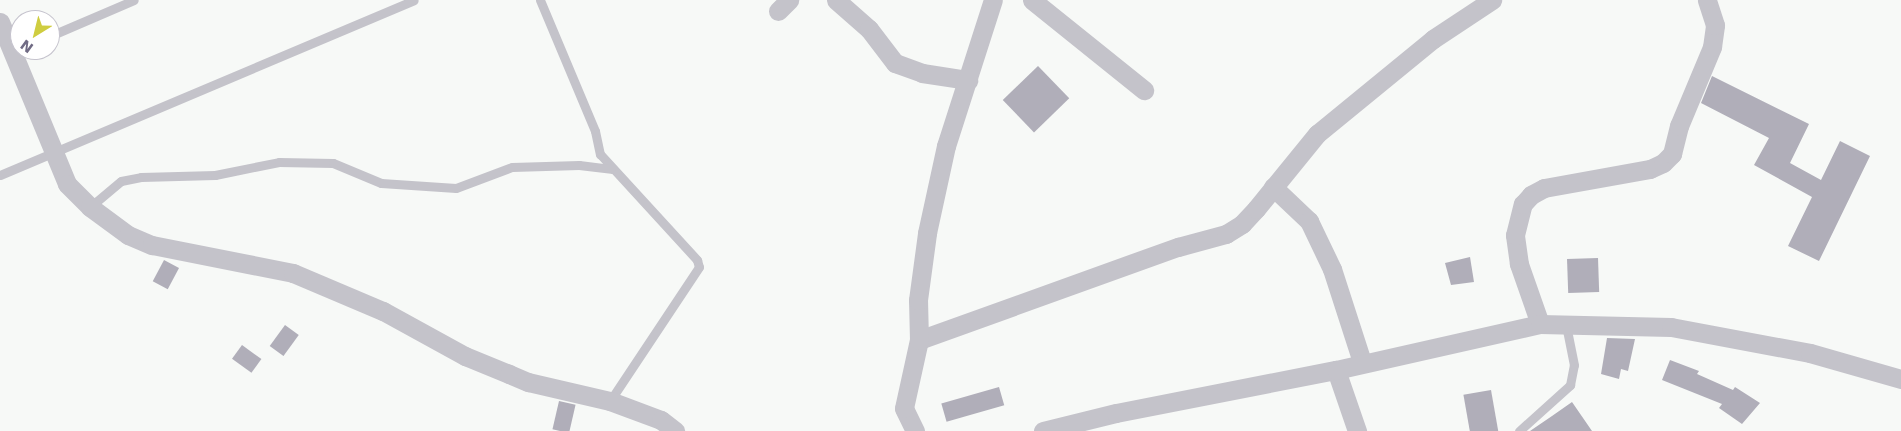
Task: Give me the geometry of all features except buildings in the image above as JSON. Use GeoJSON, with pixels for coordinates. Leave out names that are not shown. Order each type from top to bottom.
{"type":"FeatureCollection","features":[{"type":"Feature","properties":{"kind":"street"},"geometry":{"type":"LineString","coordinates":[[836,0],[869,28],[895,63],[922,73],[968,80]]}},
{"type":"Feature","properties":{"kind":"street"},"geometry":{"type":"LineString","coordinates":[[915,431],[904,408],[918,340],[918,300],[927,233],[946,146],[993,0]]}},
{"type":"Feature","properties":{"kind":"street"},"geometry":{"type":"LineString","coordinates":[[1032,0],[1144,90]]}},
{"type":"Feature","properties":{"kind":"street"},"geometry":{"type":"LineString","coordinates":[[918,340],[1178,247],[1226,234],[1242,224],[1317,134],[1457,20],[1492,0]]}},
{"type":"Feature","properties":{"kind":"street"},"geometry":{"type":"LineString","coordinates":[[1540,324],[1519,264],[1515,235],[1523,204],[1531,195],[1544,188],[1650,169],[1663,163],[1672,154],[1679,126],[1712,46],[1715,25],[1707,0]]}},
{"type":"Feature","properties":{"kind":"street"},"geometry":{"type":"LineString","coordinates":[[0,22],[10,49]]}},
{"type":"Feature","properties":{"kind":"street"},"geometry":{"type":"LineString","coordinates":[[14,60],[67,184],[90,207],[128,235],[152,245],[293,273],[383,311],[465,356],[518,378],[610,401],[661,420],[675,431]]}},
{"type":"Feature","properties":{"kind":"street"},"geometry":{"type":"LineString","coordinates":[[1273,187],[1309,221],[1332,269],[1362,362]]}},
{"type":"Feature","properties":{"kind":"street"},"geometry":{"type":"LineString","coordinates":[[1043,431],[1116,413],[1336,370],[1362,362],[1540,324],[1671,327],[1810,353],[1901,379]]}},
{"type":"Feature","properties":{"kind":"street"},"geometry":{"type":"LineString","coordinates":[[1336,370],[1357,431]]}},
{"type":"Feature","properties":{"kind":"lane"},"geometry":{"type":"LineString","coordinates":[[60,32],[134,0]]}},
{"type":"Feature","properties":{"kind":"lane"},"geometry":{"type":"LineString","coordinates":[[0,175],[414,0]]}},
{"type":"Feature","properties":{"kind":"lane"},"geometry":{"type":"LineString","coordinates":[[540,0],[595,131],[600,154],[611,169],[697,260],[699,267],[610,401]]}},
{"type":"Feature","properties":{"kind":"lane"},"geometry":{"type":"LineString","coordinates":[[90,207],[121,181],[141,177],[215,176],[279,162],[333,163],[381,183],[456,188],[512,167],[579,165],[611,169]]}},
{"type":"Feature","properties":{"kind":"lane"},"geometry":{"type":"LineString","coordinates":[[1519,431],[1570,385],[1574,365],[1566,325]]}}]}
